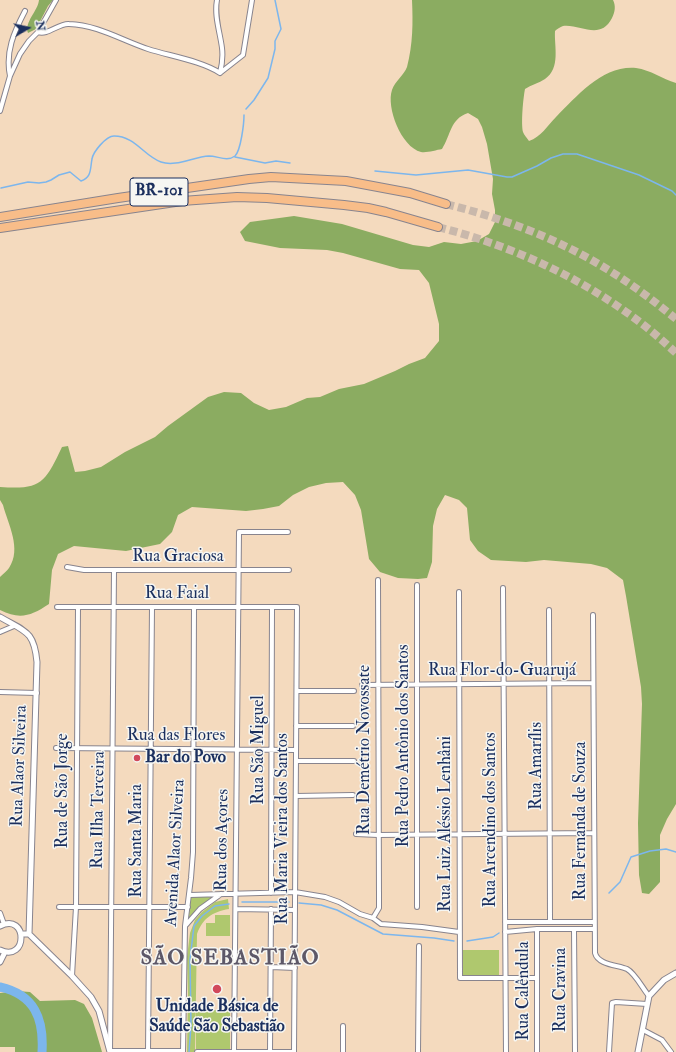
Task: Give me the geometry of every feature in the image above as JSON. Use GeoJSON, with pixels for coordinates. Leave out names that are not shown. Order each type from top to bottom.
{"type":"FeatureCollection","features":[{"type":"Feature","properties":{"kind":"highway","name":"BR-101"},"geometry":{"type":"LineString","coordinates":[[0,217],[118,198],[271,177],[346,181],[410,193],[446,204]]}},
{"type":"Feature","properties":{"kind":"highway","name":"BR-101"},"geometry":{"type":"LineString","coordinates":[[1,228],[176,202],[237,197],[267,198],[357,207],[386,212],[438,227]]}},
{"type":"Feature","properties":{"kind":"street"},"geometry":{"type":"LineString","coordinates":[[0,111],[10,76],[20,54],[29,40],[38,32],[56,0]]}},
{"type":"Feature","properties":{"kind":"street"},"geometry":{"type":"LineString","coordinates":[[217,0],[215,10],[222,49],[220,73]]}},
{"type":"Feature","properties":{"kind":"street"},"geometry":{"type":"LineString","coordinates":[[220,73],[243,55],[252,0]]}},
{"type":"Feature","properties":{"kind":"street"},"geometry":{"type":"LineString","coordinates":[[10,76],[8,66],[10,46],[25,11]]}},
{"type":"Feature","properties":{"kind":"street"},"geometry":{"type":"LineString","coordinates":[[38,32],[43,33],[63,24],[98,28],[147,49],[208,66],[220,73]]}},
{"type":"Feature","properties":{"kind":"street","name":"Rua dos Açores"},"geometry":{"type":"LineString","coordinates":[[234,1052],[239,532],[288,532]]}},
{"type":"Feature","properties":{"kind":"street","name":"Rua Graciosa"},"geometry":{"type":"LineString","coordinates":[[67,567],[78,570],[289,570]]}},
{"type":"Feature","properties":{"kind":"street","name":"Rua Ilha Terceira"},"geometry":{"type":"LineString","coordinates":[[110,1052],[114,570]]}},
{"type":"Feature","properties":{"kind":"street","name":"Rua Demétrio Novossate"},"geometry":{"type":"LineString","coordinates":[[373,918],[379,908],[380,900],[378,835],[378,580]]}},
{"type":"Feature","properties":{"kind":"street","name":"Rua Pedro Antônio dos Santos"},"geometry":{"type":"LineString","coordinates":[[416,585],[417,907]]}},
{"type":"Feature","properties":{"kind":"street","name":"Rua Arcendino dos Santos"},"geometry":{"type":"LineString","coordinates":[[503,588],[506,1052]]}},
{"type":"Feature","properties":{"kind":"street","name":"Rua Luiz Aléssio Lenhâni"},"geometry":{"type":"LineString","coordinates":[[458,592],[460,978],[537,978]]}},
{"type":"Feature","properties":{"kind":"street","name":"Rua Faial"},"geometry":{"type":"LineString","coordinates":[[57,607],[297,607]]}},
{"type":"Feature","properties":{"kind":"street","name":"Rua de São Jorge"},"geometry":{"type":"LineString","coordinates":[[72,976],[76,907],[78,607]]}},
{"type":"Feature","properties":{"kind":"street","name":"Rua Santa Maria"},"geometry":{"type":"LineString","coordinates":[[148,1052],[152,607]]}},
{"type":"Feature","properties":{"kind":"street","name":"Avenida Alaor Silveira"},"geometry":{"type":"LineString","coordinates":[[183,1052],[186,926],[193,852],[194,607]]}},
{"type":"Feature","properties":{"kind":"street","name":"Rua São Miguel"},"geometry":{"type":"LineString","coordinates":[[271,893],[272,607]]}},
{"type":"Feature","properties":{"kind":"street","name":"Rua Maria Vieira dos Santos"},"geometry":{"type":"LineString","coordinates":[[294,1052],[297,607]]}},
{"type":"Feature","properties":{"kind":"street","name":"Rua Amarílis"},"geometry":{"type":"LineString","coordinates":[[549,610],[550,922]]}},
{"type":"Feature","properties":{"kind":"street","name":"Rua Fernanda de Souza"},"geometry":{"type":"LineString","coordinates":[[593,615],[594,929],[596,956],[603,962],[630,971],[649,996]]}},
{"type":"Feature","properties":{"kind":"street","name":"Rua Alaor Silveira"},"geometry":{"type":"LineString","coordinates":[[0,617],[30,635],[35,645],[37,662],[29,934]]}},
{"type":"Feature","properties":{"kind":"street"},"geometry":{"type":"LineString","coordinates":[[0,632],[14,626]]}},
{"type":"Feature","properties":{"kind":"street","name":"Rua Flor-do-Guarujá"},"geometry":{"type":"LineString","coordinates":[[362,685],[593,683]]}},
{"type":"Feature","properties":{"kind":"street"},"geometry":{"type":"LineString","coordinates":[[296,691],[354,692]]}},
{"type":"Feature","properties":{"kind":"street"},"geometry":{"type":"LineString","coordinates":[[0,692],[37,693]]}},
{"type":"Feature","properties":{"kind":"street"},"geometry":{"type":"LineString","coordinates":[[296,726],[354,726]]}},
{"type":"Feature","properties":{"kind":"street","name":"Rua das Flores"},"geometry":{"type":"LineString","coordinates":[[56,748],[296,750]]}},
{"type":"Feature","properties":{"kind":"street"},"geometry":{"type":"LineString","coordinates":[[296,761],[354,761]]}},
{"type":"Feature","properties":{"kind":"street"},"geometry":{"type":"LineString","coordinates":[[296,796],[354,795]]}},
{"type":"Feature","properties":{"kind":"street"},"geometry":{"type":"LineString","coordinates":[[356,834],[459,835],[594,833]]}},
{"type":"Feature","properties":{"kind":"street"},"geometry":{"type":"LineString","coordinates":[[190,895],[295,892],[325,897],[339,902],[360,914],[373,918],[381,924],[422,926],[460,932]]}},
{"type":"Feature","properties":{"kind":"street"},"geometry":{"type":"LineString","coordinates":[[186,926],[200,910],[222,894]]}},
{"type":"Feature","properties":{"kind":"street"},"geometry":{"type":"LineString","coordinates":[[59,907],[188,907]]}},
{"type":"Feature","properties":{"kind":"street"},"geometry":{"type":"LineString","coordinates":[[236,909],[295,910]]}},
{"type":"Feature","properties":{"kind":"street"},"geometry":{"type":"LineString","coordinates":[[270,1052],[271,909]]}},
{"type":"Feature","properties":{"kind":"street"},"geometry":{"type":"LineString","coordinates":[[0,913],[2,925],[10,924],[15,926],[19,930],[22,940],[18,948],[10,952],[2,951],[0,962]]}},
{"type":"Feature","properties":{"kind":"street"},"geometry":{"type":"LineString","coordinates":[[505,922],[594,922]]}},
{"type":"Feature","properties":{"kind":"street"},"geometry":{"type":"LineString","coordinates":[[505,932],[537,929],[594,929]]}},
{"type":"Feature","properties":{"kind":"street","name":"Rua Calêndula"},"geometry":{"type":"LineString","coordinates":[[537,929],[537,1052]]}},
{"type":"Feature","properties":{"kind":"street","name":"Rua Cravina"},"geometry":{"type":"LineString","coordinates":[[574,929],[575,1052]]}},
{"type":"Feature","properties":{"kind":"street"},"geometry":{"type":"LineString","coordinates":[[21,934],[29,934],[92,997],[96,1004],[110,1052],[183,1052]]}},
{"type":"Feature","properties":{"kind":"street"},"geometry":{"type":"LineString","coordinates":[[418,1052],[419,946]]}},
{"type":"Feature","properties":{"kind":"street"},"geometry":{"type":"LineString","coordinates":[[271,968],[295,968]]}},
{"type":"Feature","properties":{"kind":"street"},"geometry":{"type":"LineString","coordinates":[[638,1052],[649,996],[664,980],[676,973]]}},
{"type":"Feature","properties":{"kind":"street"},"geometry":{"type":"LineString","coordinates":[[609,1052],[612,1003],[647,1004]]}},
{"type":"Feature","properties":{"kind":"street"},"geometry":{"type":"LineString","coordinates":[[343,1026],[343,1052]]}},
{"type":"Feature","properties":{"kind":"street"},"geometry":{"type":"LineString","coordinates":[[643,1030],[662,1040],[671,1052]]}},
{"type":"Feature","properties":{"kind":"street"},"geometry":{"type":"LineString","coordinates":[[197,1052],[294,1052]]}},
{"type":"Feature","properties":{"kind":"green space"},"geometry":{"type":"Polygon","coordinates":[[[39,0],[53,0],[48,6],[36,29],[28,33],[27,29],[29,21],[39,0]]]}},
{"type":"Feature","properties":{"kind":"green space"},"geometry":{"type":"Polygon","coordinates":[[[412,0],[613,0],[615,7],[613,16],[607,25],[602,29],[590,30],[563,26],[555,31],[556,56],[553,69],[545,79],[525,89],[522,111],[522,128],[523,133],[529,141],[540,134],[582,91],[613,71],[624,68],[636,68],[676,83],[676,804],[660,835],[660,882],[649,894],[642,893],[639,875],[638,823],[642,704],[641,687],[623,580],[607,568],[591,564],[544,560],[526,562],[491,560],[478,551],[470,540],[467,508],[459,500],[445,495],[437,509],[433,526],[432,562],[427,578],[398,578],[380,572],[369,559],[361,510],[355,495],[343,482],[326,483],[309,487],[293,495],[279,506],[263,509],[246,511],[192,507],[178,515],[172,532],[160,544],[126,551],[74,546],[58,554],[52,570],[49,604],[31,614],[20,616],[0,610],[0,577],[9,568],[13,561],[14,545],[11,528],[0,500],[0,487],[25,487],[40,482],[51,469],[62,447],[68,446],[75,472],[101,467],[125,452],[155,437],[208,397],[224,392],[241,393],[254,403],[269,410],[286,407],[307,398],[320,397],[339,389],[364,384],[395,371],[425,358],[439,341],[439,324],[429,283],[419,270],[400,269],[327,250],[280,248],[245,241],[240,232],[250,222],[294,216],[342,224],[413,245],[429,247],[444,242],[461,244],[477,241],[489,234],[495,222],[495,210],[492,194],[493,179],[487,144],[478,119],[468,113],[462,116],[454,123],[442,149],[421,152],[414,149],[407,143],[401,135],[393,116],[391,106],[392,90],[407,67],[410,50],[412,0]]]}},
{"type":"Feature","properties":{"kind":"green space"},"geometry":{"type":"Polygon","coordinates":[[[190,896],[214,897],[197,909],[191,917],[189,917],[190,896]]]}},
{"type":"Feature","properties":{"kind":"green space"},"geometry":{"type":"Polygon","coordinates":[[[228,899],[229,909],[213,914],[205,920],[199,928],[197,934],[195,1052],[187,1052],[187,957],[190,933],[195,920],[202,912],[215,902],[228,899]]]}},
{"type":"Feature","properties":{"kind":"green space"},"geometry":{"type":"Polygon","coordinates":[[[215,915],[230,915],[230,936],[206,936],[206,923],[215,923],[215,915]]]}},
{"type":"Feature","properties":{"kind":"green space"},"geometry":{"type":"Polygon","coordinates":[[[462,950],[499,950],[499,975],[463,976],[462,950]]]}},
{"type":"Feature","properties":{"kind":"green space"},"geometry":{"type":"Polygon","coordinates":[[[17,991],[30,992],[40,1001],[75,1000],[84,1004],[92,1018],[102,1052],[15,1052],[15,1047],[0,1047],[0,993],[17,991]]]}},
{"type":"Feature","properties":{"kind":"green space"},"geometry":{"type":"Polygon","coordinates":[[[196,1010],[230,1010],[230,1050],[196,1049],[196,1010]]]}},
{"type":"Feature","properties":{"kind":"waterway"},"geometry":{"type":"LineString","coordinates":[[246,109],[254,100],[268,78],[275,49],[275,41],[281,29],[275,0]]}},
{"type":"Feature","properties":{"kind":"waterway"},"geometry":{"type":"LineString","coordinates":[[1,188],[28,182],[46,182],[59,175],[70,172],[81,181],[89,175],[92,159],[97,149],[104,141],[114,136],[128,139],[161,162],[179,163],[209,156],[229,159],[235,156],[239,148],[243,130],[244,115]]}},
{"type":"Feature","properties":{"kind":"waterway"},"geometry":{"type":"LineString","coordinates":[[375,171],[416,175],[468,170],[512,177],[551,158],[563,154],[577,154],[639,175],[672,191],[676,195]]}},
{"type":"Feature","properties":{"kind":"waterway"},"geometry":{"type":"LineString","coordinates":[[235,157],[265,163],[276,161],[290,163]]}},
{"type":"Feature","properties":{"kind":"waterway"},"geometry":{"type":"LineString","coordinates":[[609,893],[620,882],[631,857],[650,851],[666,849],[676,852]]}},
{"type":"Feature","properties":{"kind":"waterway"},"geometry":{"type":"LineString","coordinates":[[242,902],[289,902]]}},
{"type":"Feature","properties":{"kind":"waterway"},"geometry":{"type":"LineString","coordinates":[[299,903],[321,905],[337,910],[383,934],[454,941]]}},
{"type":"Feature","properties":{"kind":"waterway"},"geometry":{"type":"LineString","coordinates":[[189,1052],[191,1025],[190,959],[194,926],[202,916],[215,906],[229,904]]}},
{"type":"Feature","properties":{"kind":"waterway"},"geometry":{"type":"LineString","coordinates":[[467,941],[493,937],[499,933]]}},
{"type":"Feature","properties":{"kind":"waterway"},"geometry":{"type":"LineString","coordinates":[[0,987],[22,996],[35,1010],[41,1029],[42,1052]]}},
{"type":"Feature","properties":{"kind":"waterway"},"geometry":{"type":"LineString","coordinates":[[0,991],[5,988]]}},
{"type":"Feature","properties":{"kind":"tunnel"},"geometry":{"type":"LineString","coordinates":[[446,204],[510,223],[568,248],[596,262],[622,279],[676,319]]}},
{"type":"Feature","properties":{"kind":"tunnel"},"geometry":{"type":"LineString","coordinates":[[438,227],[503,247],[565,275],[624,310],[676,353]]}},
{"type":"Feature","properties":{"kind":"place","name":"Bar do Povo"},"geometry":{"type":"Point","coordinates":[137,758]}},
{"type":"Feature","properties":{"kind":"place","name":"Unidade Básica de Saúde São Sebastião"},"geometry":{"type":"Point","coordinates":[217,989]}},
{"type":"Feature","properties":{"kind":"district","name":"SÃO SEBASTIÃO"},"geometry":{"type":"Point","coordinates":[230,959]}}]}
